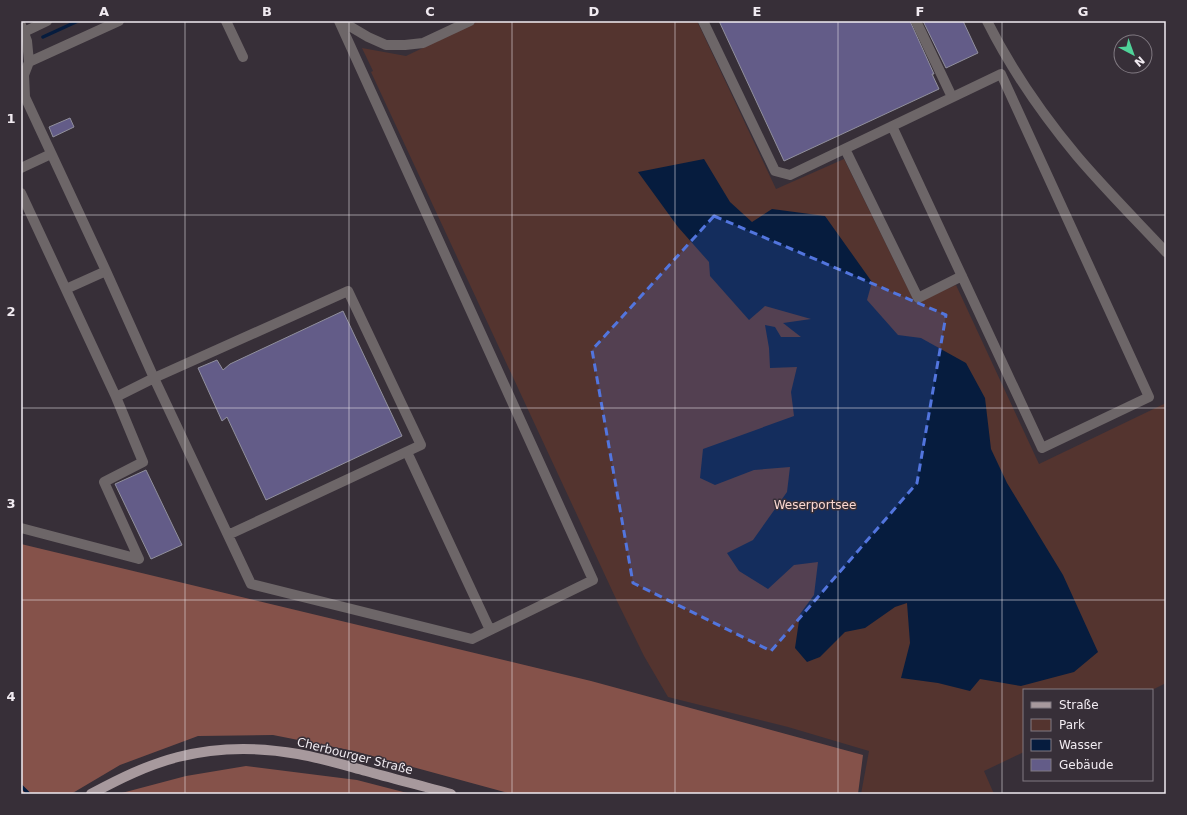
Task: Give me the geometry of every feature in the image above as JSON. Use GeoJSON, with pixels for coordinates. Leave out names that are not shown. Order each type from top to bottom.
{"type":"FeatureCollection","features":[{"type":"Feature","properties":{"kind":"main road","name":"Cherbourger Straße"},"geometry":{"type":"LineString","coordinates":[[91,794],[154,765],[184,756],[228,749],[259,750],[298,754],[451,794]]}},
{"type":"Feature","properties":{"kind":"lane"},"geometry":{"type":"LineString","coordinates":[[47,21],[23,28],[27,40],[29,62],[23,75],[25,97],[154,378],[251,584],[472,639],[593,580],[340,21]]}},
{"type":"Feature","properties":{"kind":"lane"},"geometry":{"type":"LineString","coordinates":[[29,62],[119,21]]}},
{"type":"Feature","properties":{"kind":"lane"},"geometry":{"type":"LineString","coordinates":[[226,21],[243,57]]}},
{"type":"Feature","properties":{"kind":"lane"},"geometry":{"type":"LineString","coordinates":[[340,21],[368,37],[386,45],[405,45],[423,43],[470,21]]}},
{"type":"Feature","properties":{"kind":"lane"},"geometry":{"type":"LineString","coordinates":[[703,21],[775,171],[790,175],[952,97],[1001,74],[1149,397],[1042,448],[892,126]]}},
{"type":"Feature","properties":{"kind":"lane"},"geometry":{"type":"LineString","coordinates":[[916,21],[952,97]]}},
{"type":"Feature","properties":{"kind":"lane"},"geometry":{"type":"LineString","coordinates":[[987,21],[998,42],[1039,108],[1077,156],[1166,252]]}},
{"type":"Feature","properties":{"kind":"lane"},"geometry":{"type":"LineString","coordinates":[[845,149],[918,298],[962,276]]}},
{"type":"Feature","properties":{"kind":"lane"},"geometry":{"type":"LineString","coordinates":[[21,168],[51,154]]}},
{"type":"Feature","properties":{"kind":"lane"},"geometry":{"type":"LineString","coordinates":[[21,193],[116,397],[143,462],[104,482],[139,559],[21,528]]}},
{"type":"Feature","properties":{"kind":"lane"},"geometry":{"type":"LineString","coordinates":[[66,289],[106,271]]}},
{"type":"Feature","properties":{"kind":"lane"},"geometry":{"type":"LineString","coordinates":[[116,397],[154,378],[348,291],[421,445],[228,535]]}},
{"type":"Feature","properties":{"kind":"lane"},"geometry":{"type":"LineString","coordinates":[[407,452],[490,630]]}},
{"type":"Feature","properties":{"kind":"highlighted area"},"geometry":{"type":"Polygon","coordinates":[[[714,216],[946,315],[917,483],[771,651],[633,583],[592,350],[714,216]]]}},
{"type":"Feature","properties":{"kind":"green space","name":"Weserportsee"},"geometry":{"type":"Polygon","coordinates":[[[479,21],[697,21],[776,189],[844,159],[915,303],[956,285],[1039,464],[1166,403],[1166,683],[1153,690],[1023,689],[1023,752],[984,771],[994,794],[861,794],[869,751],[788,727],[668,697],[644,656],[617,601],[371,72],[373,71],[362,48],[406,56],[479,21]]]}},
{"type":"Feature","properties":{"kind":"shaded area"},"geometry":{"type":"Polygon","coordinates":[[[21,544],[591,681],[863,755],[858,794],[512,794],[354,751],[273,735],[198,736],[120,765],[71,794],[21,794],[21,544]]]}},
{"type":"Feature","properties":{"kind":"shaded area"},"geometry":{"type":"Polygon","coordinates":[[[246,766],[357,780],[411,794],[118,794],[186,776],[246,766]]]}},
{"type":"Feature","properties":{"kind":"water","name":"Weserportsee"},"geometry":{"type":"Polygon","coordinates":[[[704,159],[730,202],[752,222],[772,209],[825,216],[872,282],[867,300],[898,335],[921,338],[966,363],[985,398],[991,449],[1007,483],[1063,575],[1098,652],[1074,672],[1021,686],[980,679],[970,691],[938,683],[901,678],[910,643],[907,603],[895,607],[865,628],[845,632],[820,657],[807,662],[795,648],[800,614],[814,595],[818,562],[794,565],[768,589],[739,571],[727,553],[753,540],[787,492],[790,467],[754,470],[715,485],[700,478],[703,449],[794,416],[791,392],[797,367],[770,368],[769,348],[765,325],[775,327],[781,337],[801,337],[783,323],[811,319],[765,306],[749,320],[710,276],[709,262],[678,227],[638,172],[704,159]]]}},
{"type":"Feature","properties":{"kind":"building"},"geometry":{"type":"Polygon","coordinates":[[[719,21],[910,21],[934,74],[932,74],[939,89],[784,161],[719,21]]]}},
{"type":"Feature","properties":{"kind":"building"},"geometry":{"type":"Polygon","coordinates":[[[923,21],[963,21],[978,53],[946,68],[923,21]]]}},
{"type":"Feature","properties":{"kind":"building"},"geometry":{"type":"Polygon","coordinates":[[[70,118],[74,127],[53,137],[49,127],[70,118]]]}},
{"type":"Feature","properties":{"kind":"building"},"geometry":{"type":"Polygon","coordinates":[[[343,311],[402,436],[266,500],[227,417],[222,421],[198,368],[217,360],[223,370],[230,364],[343,311]]]}},
{"type":"Feature","properties":{"kind":"building"},"geometry":{"type":"Polygon","coordinates":[[[146,470],[182,545],[151,559],[115,484],[146,470]]]}},
{"type":"Feature","properties":{"kind":"waterway"},"geometry":{"type":"LineString","coordinates":[[43,37],[78,21]]}},
{"type":"Feature","properties":{"kind":"waterway"},"geometry":{"type":"LineString","coordinates":[[21,786],[29,794]]}}]}
